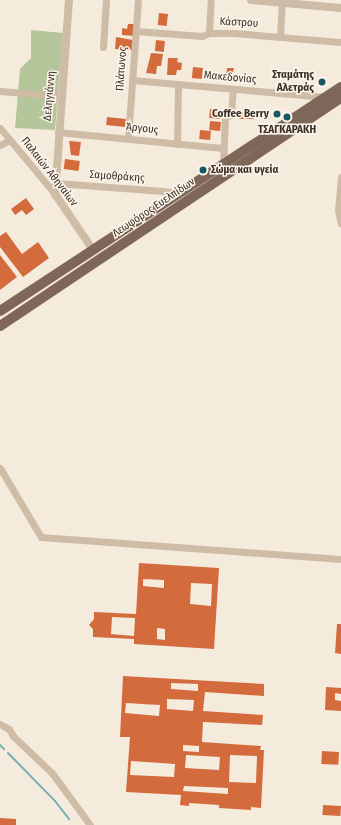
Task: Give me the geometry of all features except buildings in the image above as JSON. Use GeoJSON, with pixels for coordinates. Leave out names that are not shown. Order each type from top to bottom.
{"type":"FeatureCollection","features":[{"type":"Feature","properties":{"kind":"main road","name":"Λεωφόρος Ευελπίδων"},"geometry":{"type":"LineString","coordinates":[[0,312],[341,87]]}},
{"type":"Feature","properties":{"kind":"main road","name":"Λεωφόρος Ευελπίδων"},"geometry":{"type":"LineString","coordinates":[[0,326],[341,98]]}},
{"type":"Feature","properties":{"kind":"street","name":"Δεληγιάννη"},"geometry":{"type":"LineString","coordinates":[[55,194],[58,132],[69,0]]}},
{"type":"Feature","properties":{"kind":"street"},"geometry":{"type":"LineString","coordinates":[[103,47],[106,0]]}},
{"type":"Feature","properties":{"kind":"street","name":"Πλάτωνος"},"geometry":{"type":"LineString","coordinates":[[128,139],[138,0]]}},
{"type":"Feature","properties":{"kind":"street"},"geometry":{"type":"LineString","coordinates":[[209,33],[211,0]]}},
{"type":"Feature","properties":{"kind":"street"},"geometry":{"type":"LineString","coordinates":[[252,0],[341,8]]}},
{"type":"Feature","properties":{"kind":"street"},"geometry":{"type":"LineString","coordinates":[[280,37],[282,3]]}},
{"type":"Feature","properties":{"kind":"street","name":"Κάστρου"},"geometry":{"type":"LineString","coordinates":[[136,31],[202,36],[209,33],[341,42]]}},
{"type":"Feature","properties":{"kind":"street","name":"Μακεδονίας"},"geometry":{"type":"LineString","coordinates":[[132,80],[326,97]]}},
{"type":"Feature","properties":{"kind":"street"},"geometry":{"type":"LineString","coordinates":[[177,144],[178,84]]}},
{"type":"Feature","properties":{"kind":"street"},"geometry":{"type":"LineString","coordinates":[[223,165],[222,148],[225,118],[232,115],[233,89]]}},
{"type":"Feature","properties":{"kind":"street"},"geometry":{"type":"LineString","coordinates":[[0,91],[61,96]]}},
{"type":"Feature","properties":{"kind":"street","name":"Παλαιών Αθηναίων"},"geometry":{"type":"LineString","coordinates":[[0,128],[55,194],[93,250]]}},
{"type":"Feature","properties":{"kind":"street","name":"Άργους"},"geometry":{"type":"LineString","coordinates":[[58,132],[222,148]]}},
{"type":"Feature","properties":{"kind":"street"},"geometry":{"type":"LineString","coordinates":[[0,145],[10,140]]}},
{"type":"Feature","properties":{"kind":"street"},"geometry":{"type":"LineString","coordinates":[[341,177],[338,210],[341,224]]}},
{"type":"Feature","properties":{"kind":"street","name":"Σαμοθράκης"},"geometry":{"type":"LineString","coordinates":[[56,183],[169,192],[173,198]]}},
{"type":"Feature","properties":{"kind":"street"},"geometry":{"type":"LineString","coordinates":[[0,468],[41,537],[341,559]]}},
{"type":"Feature","properties":{"kind":"street"},"geometry":{"type":"LineString","coordinates":[[0,724],[9,729],[13,736],[52,773],[79,806],[90,825]]}},
{"type":"Feature","properties":{"kind":"green space"},"geometry":{"type":"Polygon","coordinates":[[[31,30],[63,33],[55,130],[15,128],[20,69],[31,58],[31,30]]]}},
{"type":"Feature","properties":{"kind":"waterway"},"geometry":{"type":"LineString","coordinates":[[0,745],[4,749]]}},
{"type":"Feature","properties":{"kind":"waterway"},"geometry":{"type":"LineString","coordinates":[[8,753],[55,801],[69,819]]}},
{"type":"Feature","properties":{"kind":"place","name":"Σταμάτης Αλετράς"},"geometry":{"type":"Point","coordinates":[322,82]}},
{"type":"Feature","properties":{"kind":"place","name":"Coffee Berry"},"geometry":{"type":"Point","coordinates":[277,114]}},
{"type":"Feature","properties":{"kind":"place","name":"ΤΣΑΓΚΑΡΑΚΗ"},"geometry":{"type":"Point","coordinates":[287,117]}},
{"type":"Feature","properties":{"kind":"place","name":"Σώμα και υγεία"},"geometry":{"type":"Point","coordinates":[203,170]}}]}
